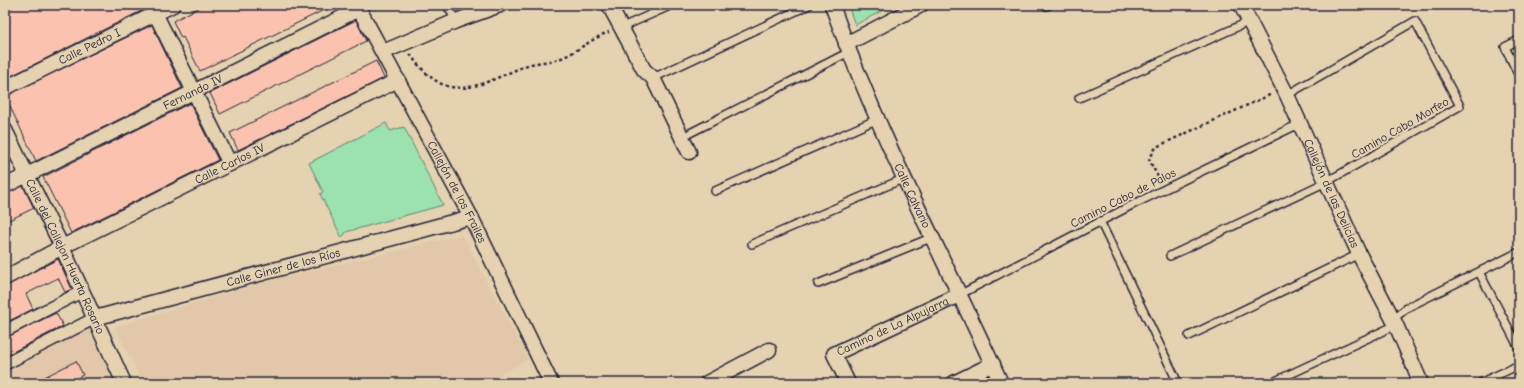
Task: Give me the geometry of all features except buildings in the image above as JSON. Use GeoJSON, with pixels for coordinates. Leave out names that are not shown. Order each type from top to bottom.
{"type":"FeatureCollection","features":[{"type":"Feature","properties":{"kind":"street","name":"Calle Pedro I"},"geometry":{"type":"LineString","coordinates":[[5,88],[153,9],[173,5]]}},
{"type":"Feature","properties":{"kind":"street"},"geometry":{"type":"LineString","coordinates":[[383,52],[456,21],[500,5]]}},
{"type":"Feature","properties":{"kind":"street"},"geometry":{"type":"LineString","coordinates":[[609,5],[620,28],[644,70],[653,78],[689,152]]}},
{"type":"Feature","properties":{"kind":"street","name":"Calle Calvario"},"geometry":{"type":"LineString","coordinates":[[832,5],[847,48],[878,119],[1001,383]]}},
{"type":"Feature","properties":{"kind":"street"},"geometry":{"type":"LineString","coordinates":[[847,48],[921,5]]}},
{"type":"Feature","properties":{"kind":"street","name":"Callejón de las Delicias"},"geometry":{"type":"LineString","coordinates":[[1241,5],[1248,22],[1285,92],[1359,254],[1394,322],[1422,383]]}},
{"type":"Feature","properties":{"kind":"street","name":"Callejón de los Frailes"},"geometry":{"type":"LineString","coordinates":[[358,7],[471,217],[551,383]]}},
{"type":"Feature","properties":{"kind":"street","name":"Fernando IV"},"geometry":{"type":"LineString","coordinates":[[5,186],[194,92],[358,7]]}},
{"type":"Feature","properties":{"kind":"street"},"geometry":{"type":"LineString","coordinates":[[153,9],[230,164]]}},
{"type":"Feature","properties":{"kind":"street","name":"Calle Carlos IV"},"geometry":{"type":"LineString","coordinates":[[5,278],[62,247],[398,80]]}},
{"type":"Feature","properties":{"kind":"street","name":"Calle del Callejon Huerta Rosario"},"geometry":{"type":"LineString","coordinates":[[5,130],[83,291],[124,383]]}},
{"type":"Feature","properties":{"kind":"street","name":"Calle Giner de los Ríos"},"geometry":{"type":"LineString","coordinates":[[95,318],[471,217]]}},
{"type":"Feature","properties":{"kind":"street"},"geometry":{"type":"LineString","coordinates":[[5,331],[83,291]]}},
{"type":"Feature","properties":{"kind":"street","name":"Camino de La Alpujarra"},"geometry":{"type":"LineString","coordinates":[[848,383],[834,354],[959,295]]}},
{"type":"Feature","properties":{"kind":"street"},"geometry":{"type":"LineString","coordinates":[[5,364],[95,318]]}},
{"type":"Feature","properties":{"kind":"street"},"geometry":{"type":"LineString","coordinates":[[707,383],[769,350]]}},
{"type":"Feature","properties":{"kind":"street"},"geometry":{"type":"LineString","coordinates":[[954,383],[993,364]]}},
{"type":"Feature","properties":{"kind":"lane"},"geometry":{"type":"LineString","coordinates":[[448,5],[456,21]]}},
{"type":"Feature","properties":{"kind":"lane"},"geometry":{"type":"LineString","coordinates":[[620,28],[672,5]]}},
{"type":"Feature","properties":{"kind":"lane"},"geometry":{"type":"LineString","coordinates":[[653,78],[809,5]]}},
{"type":"Feature","properties":{"kind":"lane","name":"Camino Cabo Morfeo"},"geometry":{"type":"LineString","coordinates":[[1285,92],[1415,21],[1460,106],[1326,182]]}},
{"type":"Feature","properties":{"kind":"lane"},"geometry":{"type":"LineString","coordinates":[[1079,98],[1248,22]]}},
{"type":"Feature","properties":{"kind":"lane"},"geometry":{"type":"LineString","coordinates":[[1519,40],[1505,47],[1519,76]]}},
{"type":"Feature","properties":{"kind":"lane"},"geometry":{"type":"LineString","coordinates":[[690,133],[847,48]]}},
{"type":"Feature","properties":{"kind":"lane"},"geometry":{"type":"LineString","coordinates":[[715,191],[878,119]]}},
{"type":"Feature","properties":{"kind":"lane","name":"Camino Cabo de Palos"},"geometry":{"type":"LineString","coordinates":[[959,295],[1100,221],[1299,124]]}},
{"type":"Feature","properties":{"kind":"lane"},"geometry":{"type":"LineString","coordinates":[[752,244],[905,178]]}},
{"type":"Feature","properties":{"kind":"lane"},"geometry":{"type":"LineString","coordinates":[[1170,256],[1326,182]]}},
{"type":"Feature","properties":{"kind":"lane"},"geometry":{"type":"LineString","coordinates":[[1100,221],[1178,383]]}},
{"type":"Feature","properties":{"kind":"lane"},"geometry":{"type":"LineString","coordinates":[[818,284],[933,237]]}},
{"type":"Feature","properties":{"kind":"lane"},"geometry":{"type":"LineString","coordinates":[[1270,383],[1394,322],[1408,307],[1519,252]]}},
{"type":"Feature","properties":{"kind":"lane"},"geometry":{"type":"LineString","coordinates":[[1189,336],[1359,254]]}},
{"type":"Feature","properties":{"kind":"lane"},"geometry":{"type":"LineString","coordinates":[[1479,272],[1518,346]]}},
{"type":"Feature","properties":{"kind":"lane"},"geometry":{"type":"LineString","coordinates":[[1480,383],[1519,364]]}},
{"type":"Feature","properties":{"kind":"path"},"geometry":{"type":"LineString","coordinates":[[403,44],[425,74],[438,82],[453,87],[470,88],[487,84],[526,66],[563,58],[607,33],[620,28]]}},
{"type":"Feature","properties":{"kind":"path"},"geometry":{"type":"LineString","coordinates":[[1164,190],[1149,160],[1156,147],[1285,92]]}},
{"type":"Feature","properties":{"kind":"shaded area"},"geometry":{"type":"Polygon","coordinates":[[[462,235],[528,359],[485,383],[143,383],[115,327],[257,284],[462,235]]]}},
{"type":"Feature","properties":{"kind":"shaded area"},"geometry":{"type":"Polygon","coordinates":[[[88,324],[117,383],[5,383],[5,368],[88,324]]]}},
{"type":"Feature","properties":{"kind":"green space"},"geometry":{"type":"Polygon","coordinates":[[[848,5],[893,5],[855,25],[848,5]]]}},
{"type":"Feature","properties":{"kind":"green space"},"geometry":{"type":"Polygon","coordinates":[[[386,123],[390,131],[404,127],[443,205],[346,232],[342,238],[320,194],[323,192],[309,163],[386,123]]]}}]}
